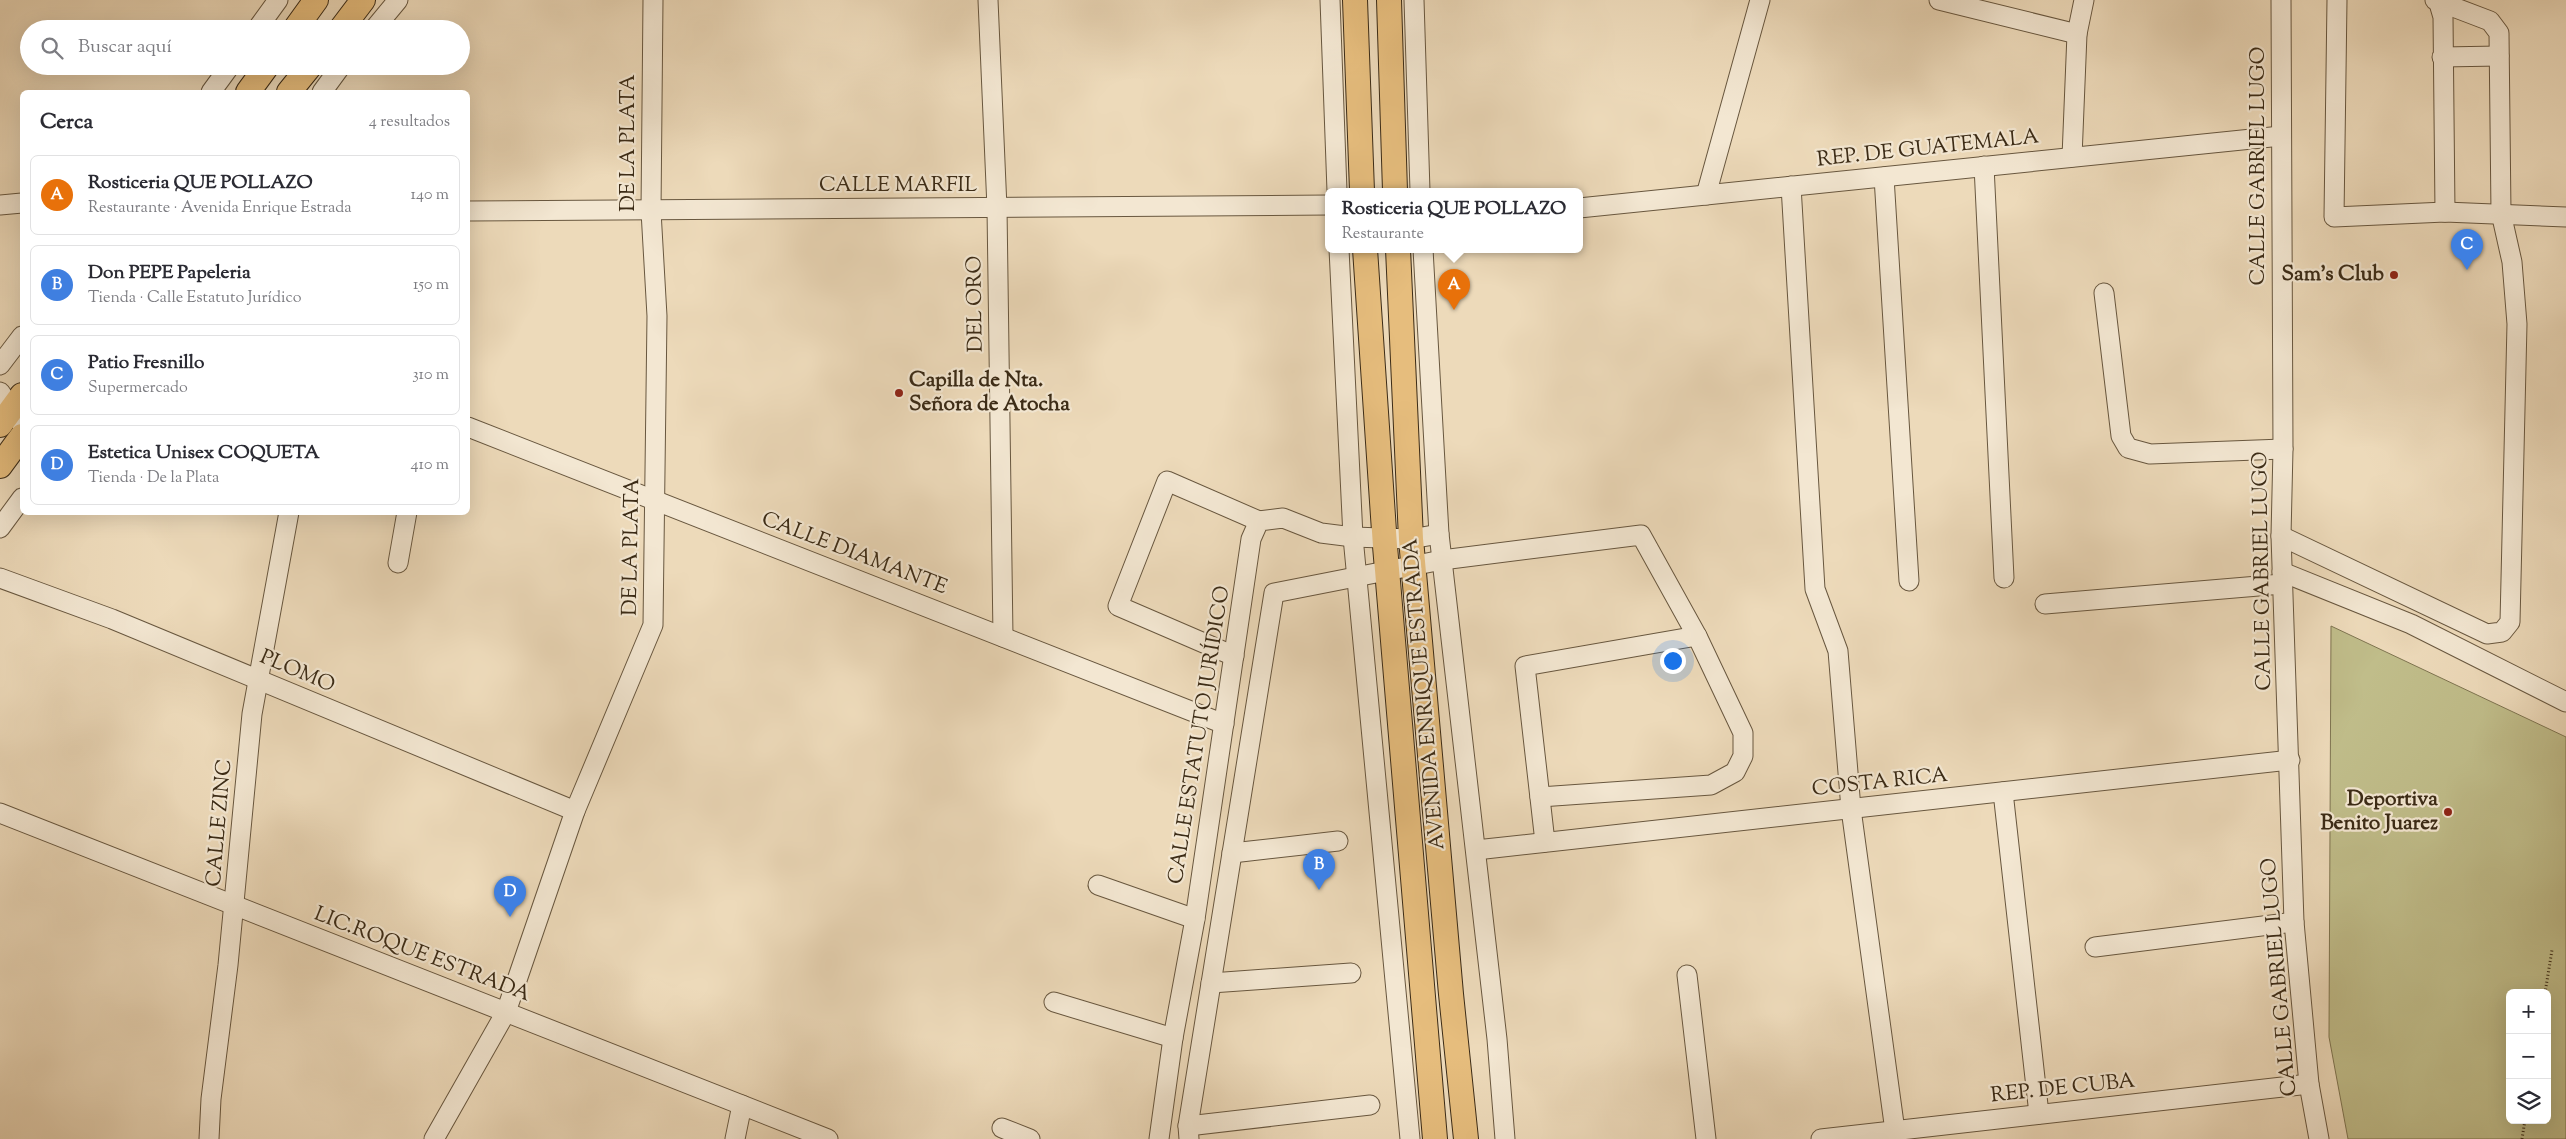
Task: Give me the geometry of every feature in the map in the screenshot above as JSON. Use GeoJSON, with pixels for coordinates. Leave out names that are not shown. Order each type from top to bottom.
{"type":"FeatureCollection","features":[{"type":"Feature","properties":{"kind":"main road"},"geometry":{"type":"LineString","coordinates":[[302,20],[316,0]]}},
{"type":"Feature","properties":{"kind":"main road"},"geometry":{"type":"LineString","coordinates":[[348,20],[363,0]]}},
{"type":"Feature","properties":{"kind":"main road"},"geometry":{"type":"LineString","coordinates":[[1355,0],[1362,188]]}},
{"type":"Feature","properties":{"kind":"main road"},"geometry":{"type":"LineString","coordinates":[[1389,0],[1396,188]]}},
{"type":"Feature","properties":{"kind":"main road"},"geometry":{"type":"LineString","coordinates":[[1390,25],[1396,0]]}},
{"type":"Feature","properties":{"kind":"main road"},"geometry":{"type":"LineString","coordinates":[[249,90],[260,75]]}},
{"type":"Feature","properties":{"kind":"main road"},"geometry":{"type":"LineString","coordinates":[[290,90],[302,75]]}},
{"type":"Feature","properties":{"kind":"main road","name":"AVENIDA ENRIQUE ESTRADA"},"geometry":{"type":"LineString","coordinates":[[1365,253],[1387,570],[1435,1139]]}},
{"type":"Feature","properties":{"kind":"main road","name":"AVENIDA ENRIQUE ESTRADA"},"geometry":{"type":"LineString","coordinates":[[1398,253],[1411,539],[1451,994],[1466,1139]]}},
{"type":"Feature","properties":{"kind":"main road"},"geometry":{"type":"LineString","coordinates":[[0,466],[20,439]]}},
{"type":"Feature","properties":{"kind":"street"},"geometry":{"type":"LineString","coordinates":[[264,20],[278,0]]}},
{"type":"Feature","properties":{"kind":"street"},"geometry":{"type":"LineString","coordinates":[[381,20],[398,0]]}},
{"type":"Feature","properties":{"kind":"street","name":"DE LA PLATA"},"geometry":{"type":"LineString","coordinates":[[434,1139],[506,1012],[575,811],[653,626],[657,316],[651,211],[653,0]]}},
{"type":"Feature","properties":{"kind":"street","name":"DEL ORO"},"geometry":{"type":"LineString","coordinates":[[988,0],[997,208],[1003,637]]}},
{"type":"Feature","properties":{"kind":"street"},"geometry":{"type":"LineString","coordinates":[[1330,0],[1337,188]]}},
{"type":"Feature","properties":{"kind":"street"},"geometry":{"type":"LineString","coordinates":[[1414,0],[1420,188]]}},
{"type":"Feature","properties":{"kind":"street"},"geometry":{"type":"LineString","coordinates":[[1706,195],[1760,0]]}},
{"type":"Feature","properties":{"kind":"street"},"geometry":{"type":"LineString","coordinates":[[1939,0],[2077,34]]}},
{"type":"Feature","properties":{"kind":"street"},"geometry":{"type":"LineString","coordinates":[[2072,157],[2077,34],[2084,0]]}},
{"type":"Feature","properties":{"kind":"street","name":"CALLE GABRIEL LUGO"},"geometry":{"type":"LineString","coordinates":[[2281,0],[2282,578],[2290,760],[2294,922],[2309,1084],[2319,1139]]}},
{"type":"Feature","properties":{"kind":"street"},"geometry":{"type":"LineString","coordinates":[[2337,0],[2334,217],[2444,212],[2566,217]]}},
{"type":"Feature","properties":{"kind":"street"},"geometry":{"type":"LineString","coordinates":[[2281,536],[2487,634],[2502,632],[2510,622],[2517,324],[2512,262],[2501,213],[2498,33],[2490,20],[2445,4],[2442,57],[2444,212]]}},
{"type":"Feature","properties":{"kind":"street"},"geometry":{"type":"LineString","coordinates":[[2442,57],[2499,56]]}},
{"type":"Feature","properties":{"kind":"street"},"geometry":{"type":"LineString","coordinates":[[212,90],[223,75]]}},
{"type":"Feature","properties":{"kind":"street"},"geometry":{"type":"LineString","coordinates":[[323,90],[333,75]]}},
{"type":"Feature","properties":{"kind":"street"},"geometry":{"type":"LineString","coordinates":[[334,90],[337,75]]}},
{"type":"Feature","properties":{"kind":"street","name":"REP. DE GUATEMALA"},"geometry":{"type":"LineString","coordinates":[[1583,208],[2281,136]]}},
{"type":"Feature","properties":{"kind":"street"},"geometry":{"type":"LineString","coordinates":[[1984,166],[2004,578]]}},
{"type":"Feature","properties":{"kind":"street"},"geometry":{"type":"LineString","coordinates":[[1884,177],[1909,581]]}},
{"type":"Feature","properties":{"kind":"street"},"geometry":{"type":"LineString","coordinates":[[1791,186],[1815,590],[1838,651],[1851,808],[1895,1131]]}},
{"type":"Feature","properties":{"kind":"street"},"geometry":{"type":"LineString","coordinates":[[0,205],[20,203]]}},
{"type":"Feature","properties":{"kind":"street","name":"CALLE MARFIL"},"geometry":{"type":"LineString","coordinates":[[470,211],[1325,205]]}},
{"type":"Feature","properties":{"kind":"street"},"geometry":{"type":"LineString","coordinates":[[1339,253],[1356,577],[1410,1139]]}},
{"type":"Feature","properties":{"kind":"street"},"geometry":{"type":"LineString","coordinates":[[1423,253],[1439,534],[1497,1039],[1505,1139]]}},
{"type":"Feature","properties":{"kind":"street"},"geometry":{"type":"LineString","coordinates":[[2104,293],[2121,436],[2128,448],[2150,454],[2283,449]]}},
{"type":"Feature","properties":{"kind":"street"},"geometry":{"type":"LineString","coordinates":[[0,365],[20,339]]}},
{"type":"Feature","properties":{"kind":"street"},"geometry":{"type":"LineString","coordinates":[[1346,399],[1375,398]]}},
{"type":"Feature","properties":{"kind":"street","name":"CALLE DIAMANTE"},"geometry":{"type":"LineString","coordinates":[[470,428],[1224,724]]}},
{"type":"Feature","properties":{"kind":"street"},"geometry":{"type":"LineString","coordinates":[[1234,656],[1118,606],[1167,481],[1259,521],[1283,518],[1321,533],[1353,537],[1411,539],[1439,534]]}},
{"type":"Feature","properties":{"kind":"street"},"geometry":{"type":"LineString","coordinates":[[0,528],[20,501]]}},
{"type":"Feature","properties":{"kind":"street","name":"CALLE ZINC"},"geometry":{"type":"LineString","coordinates":[[209,1139],[211,1099],[234,906],[252,714],[288,515]]}},
{"type":"Feature","properties":{"kind":"street"},"geometry":{"type":"LineString","coordinates":[[398,563],[406,515]]}},
{"type":"Feature","properties":{"kind":"street","name":"CALLE ESTATUTO JURÍDICO"},"geometry":{"type":"LineString","coordinates":[[1160,1139],[1173,1038],[1195,918],[1251,538],[1259,521]]}},
{"type":"Feature","properties":{"kind":"street"},"geometry":{"type":"LineString","coordinates":[[1245,585],[1274,593],[1442,560],[1641,535],[1697,636],[1743,733],[1743,756],[1735,772],[1711,785],[1540,797]]}},
{"type":"Feature","properties":{"kind":"street","name":"PLOMO"},"geometry":{"type":"LineString","coordinates":[[0,578],[112,619],[575,811]]}},
{"type":"Feature","properties":{"kind":"street"},"geometry":{"type":"LineString","coordinates":[[2045,604],[2282,578],[2411,624],[2566,702]]}},
{"type":"Feature","properties":{"kind":"street"},"geometry":{"type":"LineString","coordinates":[[1274,593],[1211,983],[1189,1133],[1370,1105]]}},
{"type":"Feature","properties":{"kind":"street"},"geometry":{"type":"LineString","coordinates":[[1545,842],[1525,666],[1697,636]]}},
{"type":"Feature","properties":{"kind":"street","name":"COSTA RICA"},"geometry":{"type":"LineString","coordinates":[[1476,850],[2290,760]]}},
{"type":"Feature","properties":{"kind":"street"},"geometry":{"type":"LineString","coordinates":[[2003,792],[2039,1114]]}},
{"type":"Feature","properties":{"kind":"street","name":"LIC.ROQUE ESTRADA"},"geometry":{"type":"LineString","coordinates":[[0,813],[828,1139]]}},
{"type":"Feature","properties":{"kind":"street"},"geometry":{"type":"LineString","coordinates":[[1232,853],[1338,841]]}},
{"type":"Feature","properties":{"kind":"street"},"geometry":{"type":"LineString","coordinates":[[1098,885],[1195,918]]}},
{"type":"Feature","properties":{"kind":"street"},"geometry":{"type":"LineString","coordinates":[[2095,947],[2294,922]]}},
{"type":"Feature","properties":{"kind":"street"},"geometry":{"type":"LineString","coordinates":[[1211,983],[1351,973]]}},
{"type":"Feature","properties":{"kind":"street"},"geometry":{"type":"LineString","coordinates":[[1687,975],[1706,1139]]}},
{"type":"Feature","properties":{"kind":"street"},"geometry":{"type":"LineString","coordinates":[[1054,1002],[1173,1038]]}},
{"type":"Feature","properties":{"kind":"street","name":"REP. DE CUBA"},"geometry":{"type":"LineString","coordinates":[[1822,1139],[2309,1084]]}},
{"type":"Feature","properties":{"kind":"street"},"geometry":{"type":"LineString","coordinates":[[735,1139],[742,1105]]}},
{"type":"Feature","properties":{"kind":"street"},"geometry":{"type":"LineString","coordinates":[[1002,1128],[1030,1139]]}},
{"type":"Feature","properties":{"kind":"path"},"geometry":{"type":"LineString","coordinates":[[2546,989],[2552,950]]}},
{"type":"Feature","properties":{"kind":"path"},"geometry":{"type":"LineString","coordinates":[[2522,1139],[2524,1124]]}},
{"type":"Feature","properties":{"kind":"shaded area","name":"Deportiva Benito Juarez"},"geometry":{"type":"Polygon","coordinates":[[[2331,626],[2566,737],[2566,1139],[2348,1139],[2329,1037],[2331,626]]]}},
{"type":"Feature","properties":{"kind":"place","name":"Patio Fresnillo"},"geometry":{"type":"Point","coordinates":[2467,270]}},
{"type":"Feature","properties":{"kind":"place","name":"Sam's Club"},"geometry":{"type":"Point","coordinates":[2394,275]}},
{"type":"Feature","properties":{"kind":"place","name":"Rosticeria QUE POLLAZO"},"geometry":{"type":"Point","coordinates":[1454,310]}},
{"type":"Feature","properties":{"kind":"place","name":"Capilla de Nta. Señora de Atocha"},"geometry":{"type":"Point","coordinates":[899,393]}},
{"type":"Feature","properties":{"kind":"place","name":"Deportiva Benito Juarez"},"geometry":{"type":"Point","coordinates":[2448,812]}},
{"type":"Feature","properties":{"kind":"place","name":"Don PEPE Papeleria"},"geometry":{"type":"Point","coordinates":[1319,890]}},
{"type":"Feature","properties":{"kind":"place","name":"Estetica Unisex COQUETA"},"geometry":{"type":"Point","coordinates":[510,917]}}]}
